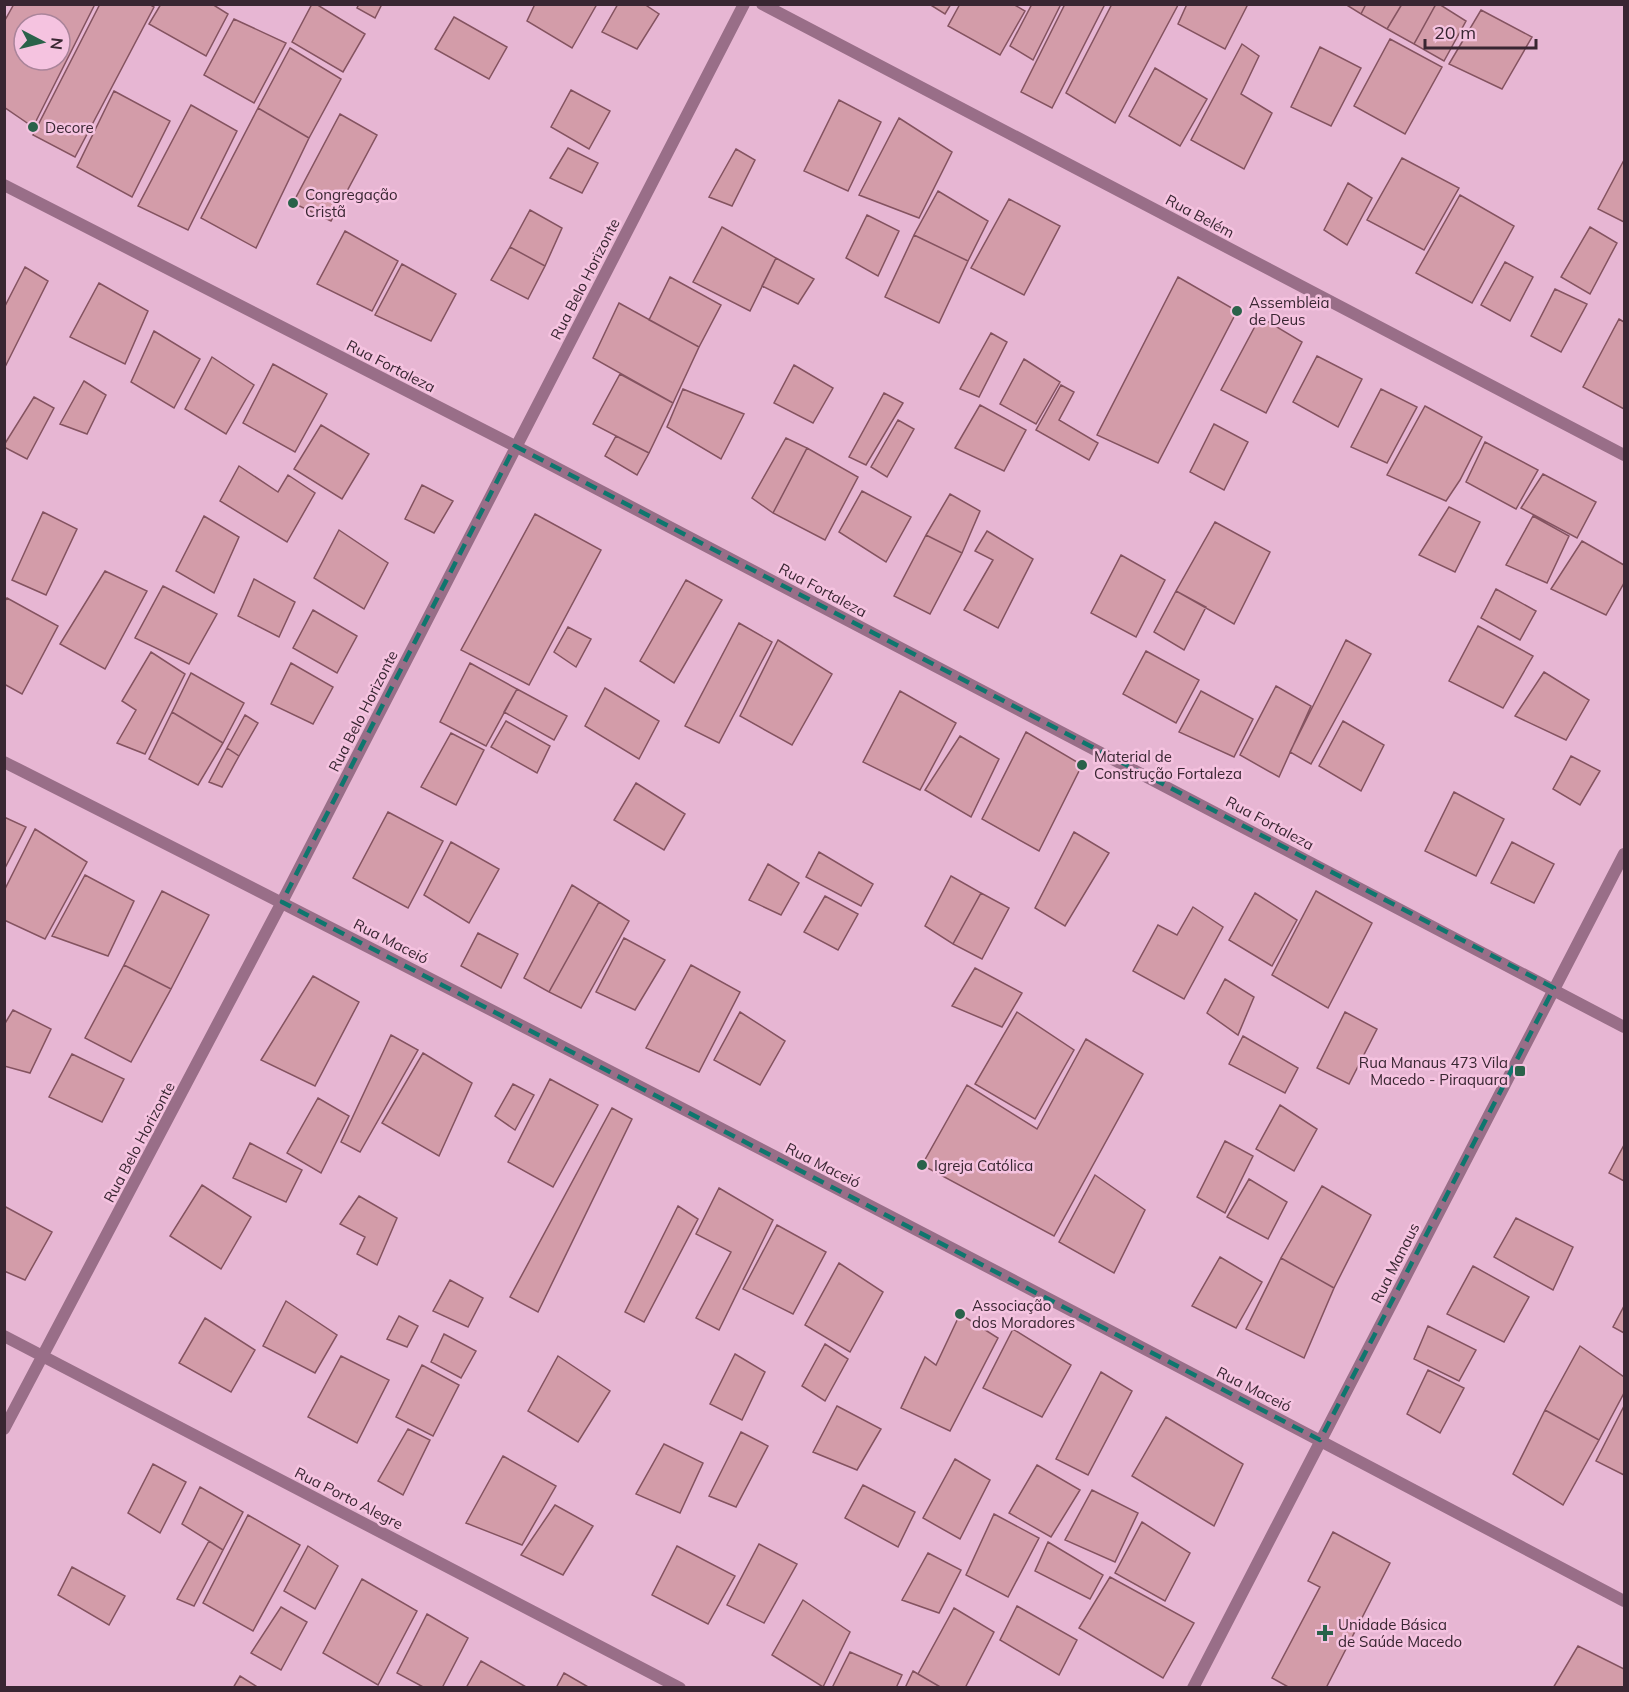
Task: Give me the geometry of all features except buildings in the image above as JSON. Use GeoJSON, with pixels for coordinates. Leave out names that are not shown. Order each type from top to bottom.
{"type":"FeatureCollection","features":[{"type":"Feature","properties":{"kind":"street","name":"Rua Belo Horizonte"},"geometry":{"type":"LineString","coordinates":[[4,1430],[282,902],[744,4]]}},
{"type":"Feature","properties":{"kind":"street","name":"Rua Belém"},"geometry":{"type":"LineString","coordinates":[[762,4],[1624,455]]}},
{"type":"Feature","properties":{"kind":"street","name":"Rua Fortaleza"},"geometry":{"type":"LineString","coordinates":[[4,185],[515,446],[1554,988],[1624,1027]]}},
{"type":"Feature","properties":{"kind":"street","name":"Rua Maceió"},"geometry":{"type":"LineString","coordinates":[[4,762],[282,902],[1624,1600]]}},
{"type":"Feature","properties":{"kind":"street","name":"Rua Manaus"},"geometry":{"type":"LineString","coordinates":[[1193,1688],[1624,854]]}},
{"type":"Feature","properties":{"kind":"street","name":"Rua Porto Alegre"},"geometry":{"type":"LineString","coordinates":[[4,1336],[680,1688]]}},
{"type":"Feature","properties":{"kind":"highlighted area"},"geometry":{"type":"Polygon","coordinates":[[[515,446],[1554,988],[1320,1440],[282,902],[515,446]]]}},
{"type":"Feature","properties":{"kind":"place","name":"Decore"},"geometry":{"type":"Point","coordinates":[33,127]}},
{"type":"Feature","properties":{"kind":"place","name":"Congregação Cristã"},"geometry":{"type":"Point","coordinates":[293,203]}},
{"type":"Feature","properties":{"kind":"place","name":"Assembleia de Deus"},"geometry":{"type":"Point","coordinates":[1237,311]}},
{"type":"Feature","properties":{"kind":"place","name":"Material de Construção Fortaleza"},"geometry":{"type":"Point","coordinates":[1082,765]}},
{"type":"Feature","properties":{"kind":"place","name":"Rua Manaus 473 Vila Macedo - Piraquara"},"geometry":{"type":"Point","coordinates":[1520,1071]}},
{"type":"Feature","properties":{"kind":"place","name":"Igreja Católica"},"geometry":{"type":"Point","coordinates":[922,1165]}},
{"type":"Feature","properties":{"kind":"place","name":"Associação dos Moradores"},"geometry":{"type":"Point","coordinates":[960,1314]}},
{"type":"Feature","properties":{"kind":"place","name":"Unidade Básica de Saúde Macedo"},"geometry":{"type":"Point","coordinates":[1325,1633]}}]}
